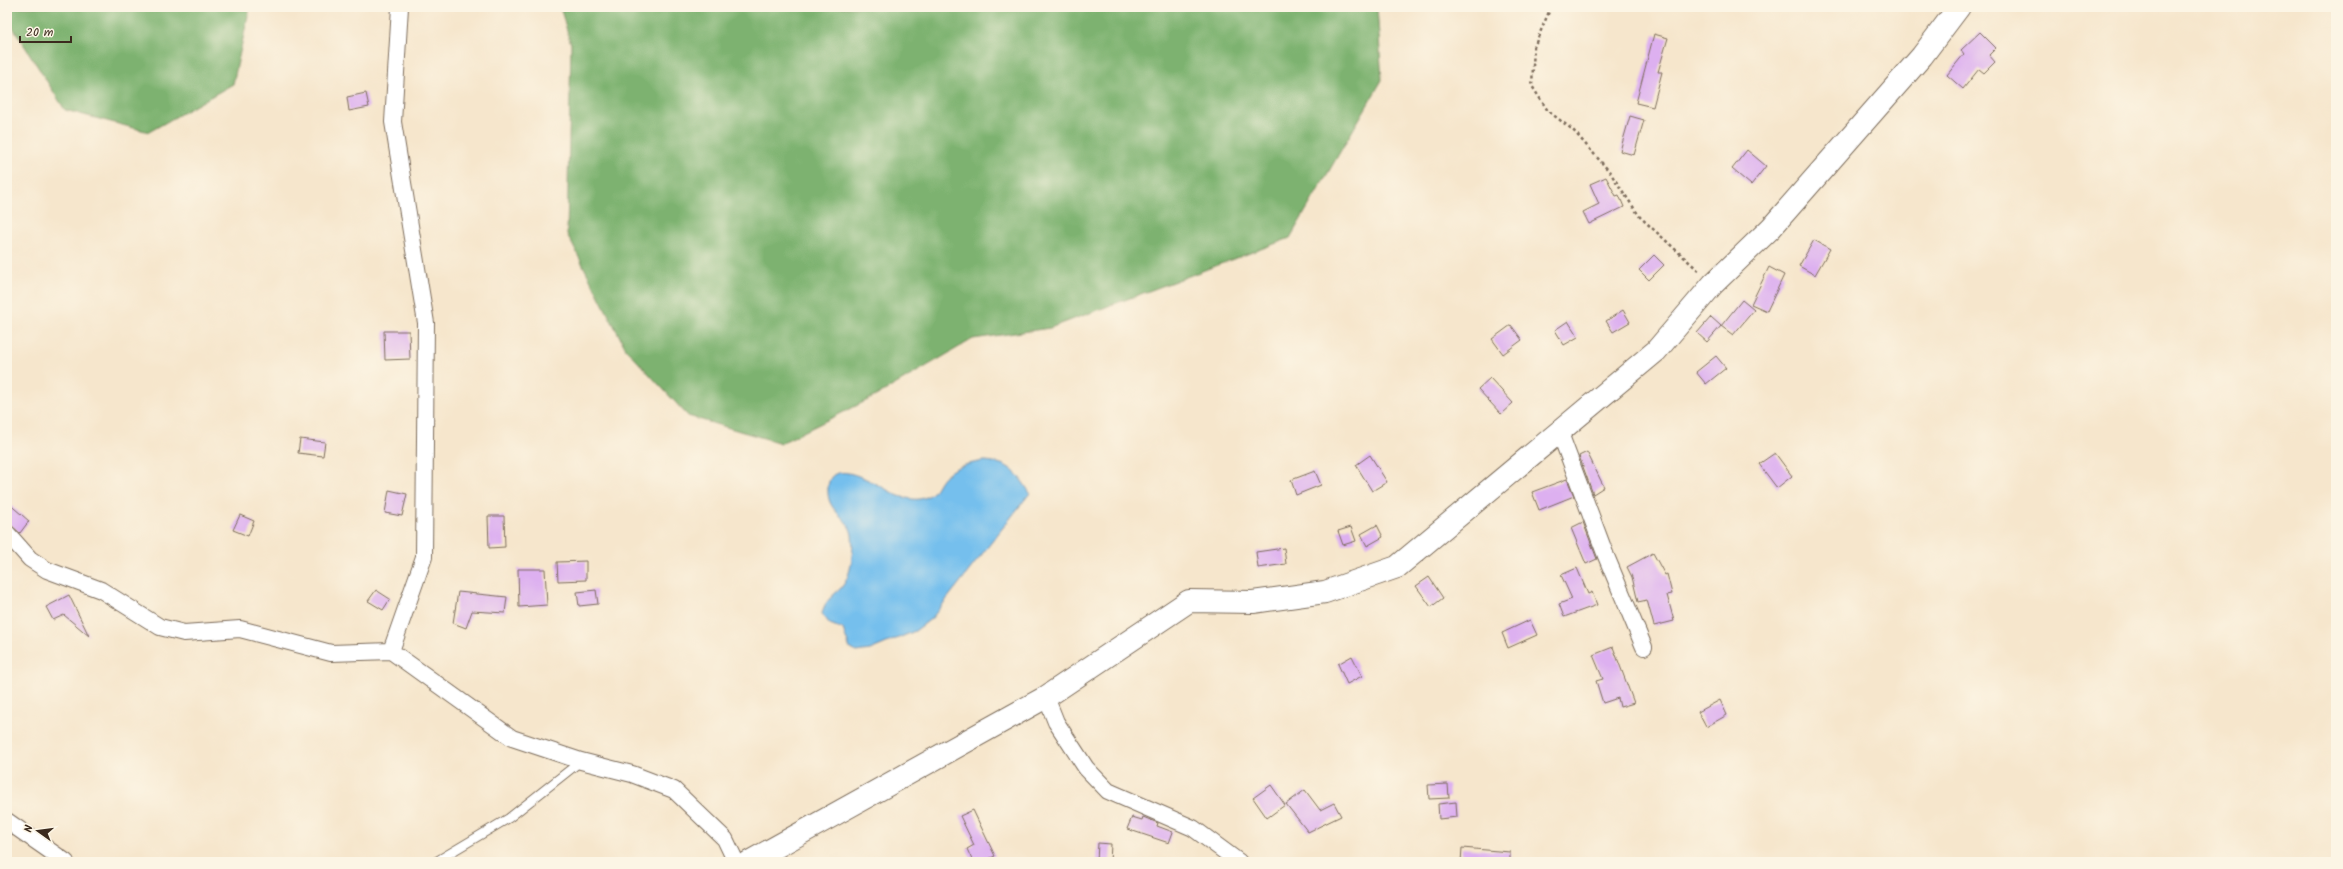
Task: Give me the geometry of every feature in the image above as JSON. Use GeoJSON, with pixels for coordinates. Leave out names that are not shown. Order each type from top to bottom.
{"type":"FeatureCollection","features":[{"type":"Feature","properties":{"kind":"main road"},"geometry":{"type":"LineString","coordinates":[[749,862],[1046,697],[1189,601],[1253,602],[1325,592],[1397,567],[1560,433],[1656,351],[1713,284],[1771,228],[1922,56],[1959,7]]}},
{"type":"Feature","properties":{"kind":"street"},"geometry":{"type":"LineString","coordinates":[[391,651],[424,557],[426,323],[393,122],[400,7]]}},
{"type":"Feature","properties":{"kind":"street"},"geometry":{"type":"LineString","coordinates":[[1560,433],[1606,556],[1644,647]]}},
{"type":"Feature","properties":{"kind":"street"},"geometry":{"type":"LineString","coordinates":[[7,533],[30,559],[47,570],[101,590],[160,627],[184,633],[240,629],[331,653],[391,651],[512,738],[581,761],[632,774],[674,790],[725,839],[736,862]]}},
{"type":"Feature","properties":{"kind":"street"},"geometry":{"type":"LineString","coordinates":[[1046,697],[1060,729],[1086,768],[1108,792],[1193,828],[1239,862]]}},
{"type":"Feature","properties":{"kind":"street"},"geometry":{"type":"LineString","coordinates":[[7,821],[66,862]]}},
{"type":"Feature","properties":{"kind":"lane"},"geometry":{"type":"LineString","coordinates":[[435,862],[509,818],[581,761]]}},
{"type":"Feature","properties":{"kind":"path"},"geometry":{"type":"LineString","coordinates":[[1551,7],[1534,47],[1532,86],[1548,111],[1573,130],[1609,171],[1640,217],[1713,284]]}},
{"type":"Feature","properties":{"kind":"green space"},"geometry":{"type":"Polygon","coordinates":[[[7,7],[250,7],[233,84],[149,132],[65,110],[7,18],[7,7]]]}},
{"type":"Feature","properties":{"kind":"green space"},"geometry":{"type":"Polygon","coordinates":[[[560,7],[1377,7],[1382,80],[1290,238],[1050,328],[973,339],[874,397],[781,443],[688,416],[626,349],[567,234],[571,44],[560,7]]]}},
{"type":"Feature","properties":{"kind":"water"},"geometry":{"type":"Polygon","coordinates":[[[985,461],[1001,464],[1012,470],[1030,493],[932,618],[915,631],[870,650],[856,652],[850,649],[843,629],[830,624],[822,614],[827,602],[841,588],[848,577],[853,541],[847,523],[830,503],[828,488],[831,478],[838,473],[848,473],[859,476],[899,496],[910,499],[920,499],[931,495],[941,480],[952,470],[985,461]]]}},
{"type":"Feature","properties":{"kind":"building"},"geometry":{"type":"Polygon","coordinates":[[[1980,32],[1996,48],[1989,55],[1995,62],[1984,73],[1979,69],[1963,89],[1947,75],[1964,54],[1961,50],[1980,32]]]}},
{"type":"Feature","properties":{"kind":"building"},"geometry":{"type":"Polygon","coordinates":[[[1654,34],[1668,38],[1658,72],[1662,72],[1653,107],[1636,103],[1654,34]]]}},
{"type":"Feature","properties":{"kind":"building"},"geometry":{"type":"Polygon","coordinates":[[[366,93],[369,107],[349,111],[347,97],[366,93]]]}},
{"type":"Feature","properties":{"kind":"building"},"geometry":{"type":"Polygon","coordinates":[[[1630,116],[1644,120],[1634,155],[1620,151],[1630,116]]]}},
{"type":"Feature","properties":{"kind":"building"},"geometry":{"type":"Polygon","coordinates":[[[1747,150],[1766,166],[1751,185],[1732,169],[1747,150]]]}},
{"type":"Feature","properties":{"kind":"building"},"geometry":{"type":"Polygon","coordinates":[[[1606,177],[1616,196],[1619,195],[1624,207],[1589,224],[1583,212],[1599,204],[1590,184],[1606,177]]]}},
{"type":"Feature","properties":{"kind":"building"},"geometry":{"type":"Polygon","coordinates":[[[1814,240],[1830,249],[1815,275],[1799,266],[1814,240]]]}},
{"type":"Feature","properties":{"kind":"building"},"geometry":{"type":"Polygon","coordinates":[[[1654,255],[1664,265],[1649,280],[1639,270],[1654,255]]]}},
{"type":"Feature","properties":{"kind":"building"},"geometry":{"type":"Polygon","coordinates":[[[1769,267],[1784,275],[1767,311],[1751,304],[1769,267]]]}},
{"type":"Feature","properties":{"kind":"building"},"geometry":{"type":"Polygon","coordinates":[[[1742,300],[1754,310],[1733,335],[1721,326],[1742,300]]]}},
{"type":"Feature","properties":{"kind":"building"},"geometry":{"type":"Polygon","coordinates":[[[1623,310],[1630,322],[1613,332],[1606,321],[1623,310]]]}},
{"type":"Feature","properties":{"kind":"building"},"geometry":{"type":"Polygon","coordinates":[[[1711,317],[1721,326],[1707,342],[1697,333],[1711,317]]]}},
{"type":"Feature","properties":{"kind":"building"},"geometry":{"type":"Polygon","coordinates":[[[1568,321],[1578,337],[1564,345],[1555,330],[1568,321]]]}},
{"type":"Feature","properties":{"kind":"building"},"geometry":{"type":"Polygon","coordinates":[[[1511,325],[1522,340],[1503,354],[1492,339],[1511,325]]]}},
{"type":"Feature","properties":{"kind":"building"},"geometry":{"type":"Polygon","coordinates":[[[384,331],[409,331],[410,359],[385,360],[384,331]]]}},
{"type":"Feature","properties":{"kind":"building"},"geometry":{"type":"Polygon","coordinates":[[[1716,356],[1726,368],[1706,384],[1696,372],[1716,356]]]}},
{"type":"Feature","properties":{"kind":"building"},"geometry":{"type":"Polygon","coordinates":[[[1490,378],[1513,403],[1501,414],[1478,389],[1490,378]]]}},
{"type":"Feature","properties":{"kind":"building"},"geometry":{"type":"Polygon","coordinates":[[[300,439],[325,442],[323,456],[298,453],[300,439]]]}},
{"type":"Feature","properties":{"kind":"building"},"geometry":{"type":"Polygon","coordinates":[[[1587,452],[1604,487],[1593,494],[1579,456],[1587,452]]]}},
{"type":"Feature","properties":{"kind":"building"},"geometry":{"type":"Polygon","coordinates":[[[1775,453],[1792,476],[1777,488],[1759,464],[1775,453]]]}},
{"type":"Feature","properties":{"kind":"building"},"geometry":{"type":"Polygon","coordinates":[[[1370,455],[1387,482],[1372,491],[1356,465],[1370,455]]]}},
{"type":"Feature","properties":{"kind":"building"},"geometry":{"type":"Polygon","coordinates":[[[1315,471],[1321,485],[1296,495],[1291,480],[1315,471]]]}},
{"type":"Feature","properties":{"kind":"building"},"geometry":{"type":"Polygon","coordinates":[[[1567,479],[1574,496],[1539,510],[1532,492],[1567,479]]]}},
{"type":"Feature","properties":{"kind":"building"},"geometry":{"type":"Polygon","coordinates":[[[389,490],[407,494],[402,516],[385,513],[389,490]]]}},
{"type":"Feature","properties":{"kind":"building"},"geometry":{"type":"Polygon","coordinates":[[[7,502],[29,521],[20,533],[7,522],[7,502]]]}},
{"type":"Feature","properties":{"kind":"building"},"geometry":{"type":"Polygon","coordinates":[[[240,515],[254,521],[248,536],[233,530],[240,515]]]}},
{"type":"Feature","properties":{"kind":"building"},"geometry":{"type":"Polygon","coordinates":[[[488,516],[504,516],[505,547],[489,548],[488,516]]]}},
{"type":"Feature","properties":{"kind":"building"},"geometry":{"type":"Polygon","coordinates":[[[1583,522],[1597,559],[1586,564],[1571,528],[1583,522]]]}},
{"type":"Feature","properties":{"kind":"building"},"geometry":{"type":"Polygon","coordinates":[[[1377,525],[1383,537],[1367,546],[1361,534],[1377,525]]]}},
{"type":"Feature","properties":{"kind":"building"},"geometry":{"type":"Polygon","coordinates":[[[1351,527],[1356,541],[1343,545],[1338,531],[1351,527]]]}},
{"type":"Feature","properties":{"kind":"building"},"geometry":{"type":"Polygon","coordinates":[[[1284,548],[1286,564],[1258,568],[1256,552],[1284,548]]]}},
{"type":"Feature","properties":{"kind":"building"},"geometry":{"type":"Polygon","coordinates":[[[1653,553],[1665,575],[1667,574],[1672,594],[1667,595],[1674,621],[1654,626],[1647,600],[1638,602],[1632,577],[1627,567],[1653,553]]]}},
{"type":"Feature","properties":{"kind":"building"},"geometry":{"type":"Polygon","coordinates":[[[586,561],[586,580],[558,581],[557,562],[586,561]]]}},
{"type":"Feature","properties":{"kind":"building"},"geometry":{"type":"Polygon","coordinates":[[[1577,568],[1588,594],[1592,592],[1597,605],[1564,617],[1559,604],[1572,599],[1561,575],[1577,568]]]}},
{"type":"Feature","properties":{"kind":"building"},"geometry":{"type":"Polygon","coordinates":[[[518,569],[545,569],[547,605],[519,607],[518,569]]]}},
{"type":"Feature","properties":{"kind":"building"},"geometry":{"type":"Polygon","coordinates":[[[1429,577],[1443,598],[1431,607],[1416,586],[1429,577]]]}},
{"type":"Feature","properties":{"kind":"building"},"geometry":{"type":"Polygon","coordinates":[[[376,590],[390,599],[383,610],[368,601],[376,590]]]}},
{"type":"Feature","properties":{"kind":"building"},"geometry":{"type":"Polygon","coordinates":[[[596,590],[598,604],[579,606],[577,592],[596,590]]]}},
{"type":"Feature","properties":{"kind":"building"},"geometry":{"type":"Polygon","coordinates":[[[458,592],[507,597],[505,613],[472,611],[466,628],[453,623],[458,592]]]}},
{"type":"Feature","properties":{"kind":"building"},"geometry":{"type":"Polygon","coordinates":[[[69,595],[89,636],[64,615],[53,620],[46,607],[69,595]]]}},
{"type":"Feature","properties":{"kind":"building"},"geometry":{"type":"Polygon","coordinates":[[[1530,620],[1537,635],[1508,648],[1502,633],[1530,620]]]}},
{"type":"Feature","properties":{"kind":"building"},"geometry":{"type":"Polygon","coordinates":[[[1613,647],[1634,703],[1620,707],[1618,698],[1603,703],[1596,681],[1603,679],[1593,655],[1613,647]]]}},
{"type":"Feature","properties":{"kind":"building"},"geometry":{"type":"Polygon","coordinates":[[[1352,656],[1362,676],[1347,684],[1338,664],[1352,656]]]}},
{"type":"Feature","properties":{"kind":"building"},"geometry":{"type":"Polygon","coordinates":[[[1720,700],[1727,715],[1706,727],[1698,712],[1720,700]]]}},
{"type":"Feature","properties":{"kind":"building"},"geometry":{"type":"Polygon","coordinates":[[[1448,784],[1449,798],[1429,799],[1428,785],[1448,784]]]}},
{"type":"Feature","properties":{"kind":"building"},"geometry":{"type":"Polygon","coordinates":[[[1271,785],[1285,805],[1267,818],[1253,798],[1271,785]]]}},
{"type":"Feature","properties":{"kind":"building"},"geometry":{"type":"Polygon","coordinates":[[[1305,790],[1320,810],[1334,803],[1341,816],[1308,832],[1286,804],[1305,790]]]}},
{"type":"Feature","properties":{"kind":"building"},"geometry":{"type":"Polygon","coordinates":[[[1456,802],[1457,817],[1439,819],[1438,804],[1456,802]]]}},
{"type":"Feature","properties":{"kind":"building"},"geometry":{"type":"Polygon","coordinates":[[[973,810],[995,856],[982,862],[973,862],[967,849],[974,845],[960,816],[973,810]]]}},
{"type":"Feature","properties":{"kind":"building"},"geometry":{"type":"Polygon","coordinates":[[[1132,817],[1142,820],[1143,817],[1158,823],[1157,826],[1173,832],[1169,843],[1127,829],[1132,817]]]}},
{"type":"Feature","properties":{"kind":"building"},"geometry":{"type":"Polygon","coordinates":[[[1098,843],[1111,844],[1110,862],[1097,862],[1098,843]]]}},
{"type":"Feature","properties":{"kind":"building"},"geometry":{"type":"Polygon","coordinates":[[[1462,848],[1510,852],[1510,862],[1461,862],[1462,848]]]}}]}
